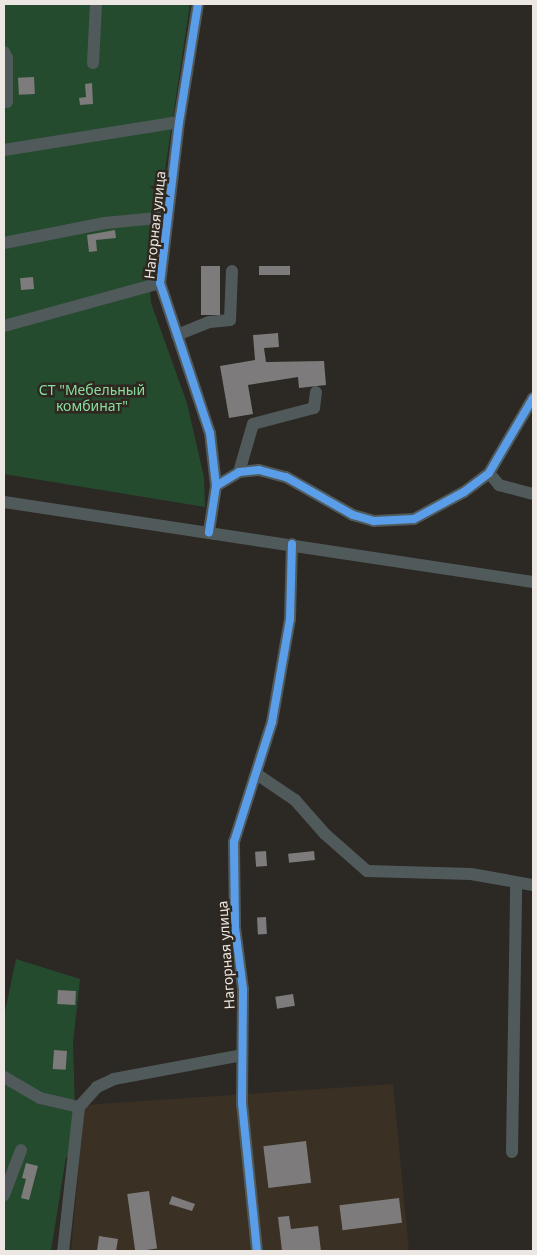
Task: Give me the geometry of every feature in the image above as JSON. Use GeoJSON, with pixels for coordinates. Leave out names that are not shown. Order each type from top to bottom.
{"type":"FeatureCollection","features":[{"type":"Feature","properties":{"kind":"street"},"geometry":{"type":"LineString","coordinates":[[92,63],[96,4]]}},
{"type":"Feature","properties":{"kind":"street","name":"Нагорная улица"},"geometry":{"type":"LineString","coordinates":[[198,4],[179,122],[160,284],[210,433],[216,486],[209,532]]}},
{"type":"Feature","properties":{"kind":"street"},"geometry":{"type":"LineString","coordinates":[[4,52],[8,58],[7,102]]}},
{"type":"Feature","properties":{"kind":"street"},"geometry":{"type":"LineString","coordinates":[[4,150],[179,122]]}},
{"type":"Feature","properties":{"kind":"street"},"geometry":{"type":"LineString","coordinates":[[4,243],[105,223],[168,217]]}},
{"type":"Feature","properties":{"kind":"street"},"geometry":{"type":"LineString","coordinates":[[177,335],[210,322],[230,320],[232,270]]}},
{"type":"Feature","properties":{"kind":"street"},"geometry":{"type":"LineString","coordinates":[[4,326],[160,284]]}},
{"type":"Feature","properties":{"kind":"street"},"geometry":{"type":"LineString","coordinates":[[239,472],[253,424],[314,408],[316,392]]}},
{"type":"Feature","properties":{"kind":"street"},"geometry":{"type":"LineString","coordinates":[[216,486],[239,472],[259,470],[286,477],[353,515],[383,521],[414,518],[464,492],[489,473],[533,398]]}},
{"type":"Feature","properties":{"kind":"street"},"geometry":{"type":"LineString","coordinates":[[489,473],[498,485],[533,494]]}},
{"type":"Feature","properties":{"kind":"street"},"geometry":{"type":"LineString","coordinates":[[4,502],[292,544],[533,582]]}},
{"type":"Feature","properties":{"kind":"street","name":"Нагорная улица"},"geometry":{"type":"LineString","coordinates":[[257,1251],[242,1104],[243,989],[235,926],[234,842],[258,775],[272,722],[290,619],[292,544]]}},
{"type":"Feature","properties":{"kind":"street"},"geometry":{"type":"LineString","coordinates":[[258,775],[296,800],[326,834],[367,871],[471,874],[533,886]]}},
{"type":"Feature","properties":{"kind":"street"},"geometry":{"type":"LineString","coordinates":[[512,1152],[516,884]]}},
{"type":"Feature","properties":{"kind":"street"},"geometry":{"type":"LineString","coordinates":[[63,1251],[80,1107],[97,1087],[114,1079],[242,1055]]}},
{"type":"Feature","properties":{"kind":"street"},"geometry":{"type":"LineString","coordinates":[[4,1076],[40,1098],[80,1107]]}},
{"type":"Feature","properties":{"kind":"street"},"geometry":{"type":"LineString","coordinates":[[4,1195],[21,1150]]}},
{"type":"Feature","properties":{"kind":"shaded area"},"geometry":{"type":"Polygon","coordinates":[[[393,1084],[409,1251],[71,1251],[84,1105],[393,1084]]]}},
{"type":"Feature","properties":{"kind":"green space","name":"СТ \"Мебельный комбинат\""},"geometry":{"type":"Polygon","coordinates":[[[4,4],[190,4],[149,276],[151,303],[187,403],[204,477],[205,507],[4,474],[4,4]]]}},
{"type":"Feature","properties":{"kind":"green space"},"geometry":{"type":"Polygon","coordinates":[[[16,959],[80,979],[73,1043],[75,1109],[71,1157],[66,1157],[51,1251],[4,1251],[4,1016],[16,959]]]}},
{"type":"Feature","properties":{"kind":"building"},"geometry":{"type":"Polygon","coordinates":[[[34,77],[35,94],[19,95],[18,78],[34,77]]]}},
{"type":"Feature","properties":{"kind":"building"},"geometry":{"type":"Polygon","coordinates":[[[92,83],[93,104],[80,105],[79,98],[86,97],[85,84],[92,83]]]}},
{"type":"Feature","properties":{"kind":"building"},"geometry":{"type":"Polygon","coordinates":[[[115,230],[116,238],[96,240],[97,251],[89,252],[87,235],[115,230]]]}},
{"type":"Feature","properties":{"kind":"building"},"geometry":{"type":"Polygon","coordinates":[[[201,266],[220,266],[220,315],[201,315],[201,266]]]}},
{"type":"Feature","properties":{"kind":"building"},"geometry":{"type":"Polygon","coordinates":[[[259,266],[290,266],[290,275],[259,275],[259,266]]]}},
{"type":"Feature","properties":{"kind":"building"},"geometry":{"type":"Polygon","coordinates":[[[33,277],[34,289],[21,290],[20,278],[33,277]]]}},
{"type":"Feature","properties":{"kind":"building"},"geometry":{"type":"Polygon","coordinates":[[[278,333],[279,347],[264,348],[266,362],[324,361],[326,385],[299,388],[298,377],[248,385],[253,414],[229,418],[220,366],[255,360],[253,335],[278,333]]]}},
{"type":"Feature","properties":{"kind":"building"},"geometry":{"type":"Polygon","coordinates":[[[266,851],[267,866],[256,867],[255,852],[266,851]]]}},
{"type":"Feature","properties":{"kind":"building"},"geometry":{"type":"Polygon","coordinates":[[[314,851],[315,860],[289,863],[288,854],[314,851]]]}},
{"type":"Feature","properties":{"kind":"building"},"geometry":{"type":"Polygon","coordinates":[[[257,917],[266,917],[267,934],[258,934],[257,917]]]}},
{"type":"Feature","properties":{"kind":"building"},"geometry":{"type":"Polygon","coordinates":[[[58,990],[76,991],[75,1005],[57,1004],[58,990]]]}},
{"type":"Feature","properties":{"kind":"building"},"geometry":{"type":"Polygon","coordinates":[[[293,994],[295,1006],[277,1009],[275,997],[293,994]]]}},
{"type":"Feature","properties":{"kind":"building"},"geometry":{"type":"Polygon","coordinates":[[[54,1050],[67,1051],[66,1070],[53,1069],[54,1050]]]}},
{"type":"Feature","properties":{"kind":"building"},"geometry":{"type":"Polygon","coordinates":[[[306,1141],[311,1183],[268,1188],[263,1146],[306,1141]]]}},
{"type":"Feature","properties":{"kind":"building"},"geometry":{"type":"Polygon","coordinates":[[[26,1163],[38,1166],[29,1200],[21,1198],[26,1179],[22,1178],[26,1163]]]}},
{"type":"Feature","properties":{"kind":"building"},"geometry":{"type":"Polygon","coordinates":[[[149,1191],[157,1248],[135,1251],[127,1194],[149,1191]]]}},
{"type":"Feature","properties":{"kind":"building"},"geometry":{"type":"Polygon","coordinates":[[[172,1196],[195,1204],[192,1211],[169,1204],[172,1196]]]}},
{"type":"Feature","properties":{"kind":"building"},"geometry":{"type":"Polygon","coordinates":[[[399,1198],[402,1223],[342,1230],[339,1205],[399,1198]]]}},
{"type":"Feature","properties":{"kind":"building"},"geometry":{"type":"Polygon","coordinates":[[[289,1216],[291,1229],[318,1226],[321,1251],[282,1251],[278,1217],[289,1216]]]}},
{"type":"Feature","properties":{"kind":"building"},"geometry":{"type":"Polygon","coordinates":[[[99,1236],[118,1239],[116,1251],[97,1251],[99,1236]]]}},
{"type":"Feature","properties":{"kind":"cycle path"},"geometry":{"type":"LineString","coordinates":[[198,4],[179,122],[160,283],[210,433],[216,486],[209,532]]}},
{"type":"Feature","properties":{"kind":"cycle path"},"geometry":{"type":"LineString","coordinates":[[216,486],[239,472],[259,470],[286,477],[353,515],[374,521],[414,519],[464,492],[489,473],[533,398]]}},
{"type":"Feature","properties":{"kind":"cycle path"},"geometry":{"type":"LineString","coordinates":[[257,1251],[242,1104],[243,989],[235,927],[234,842],[272,722],[290,619],[292,544]]}}]}
